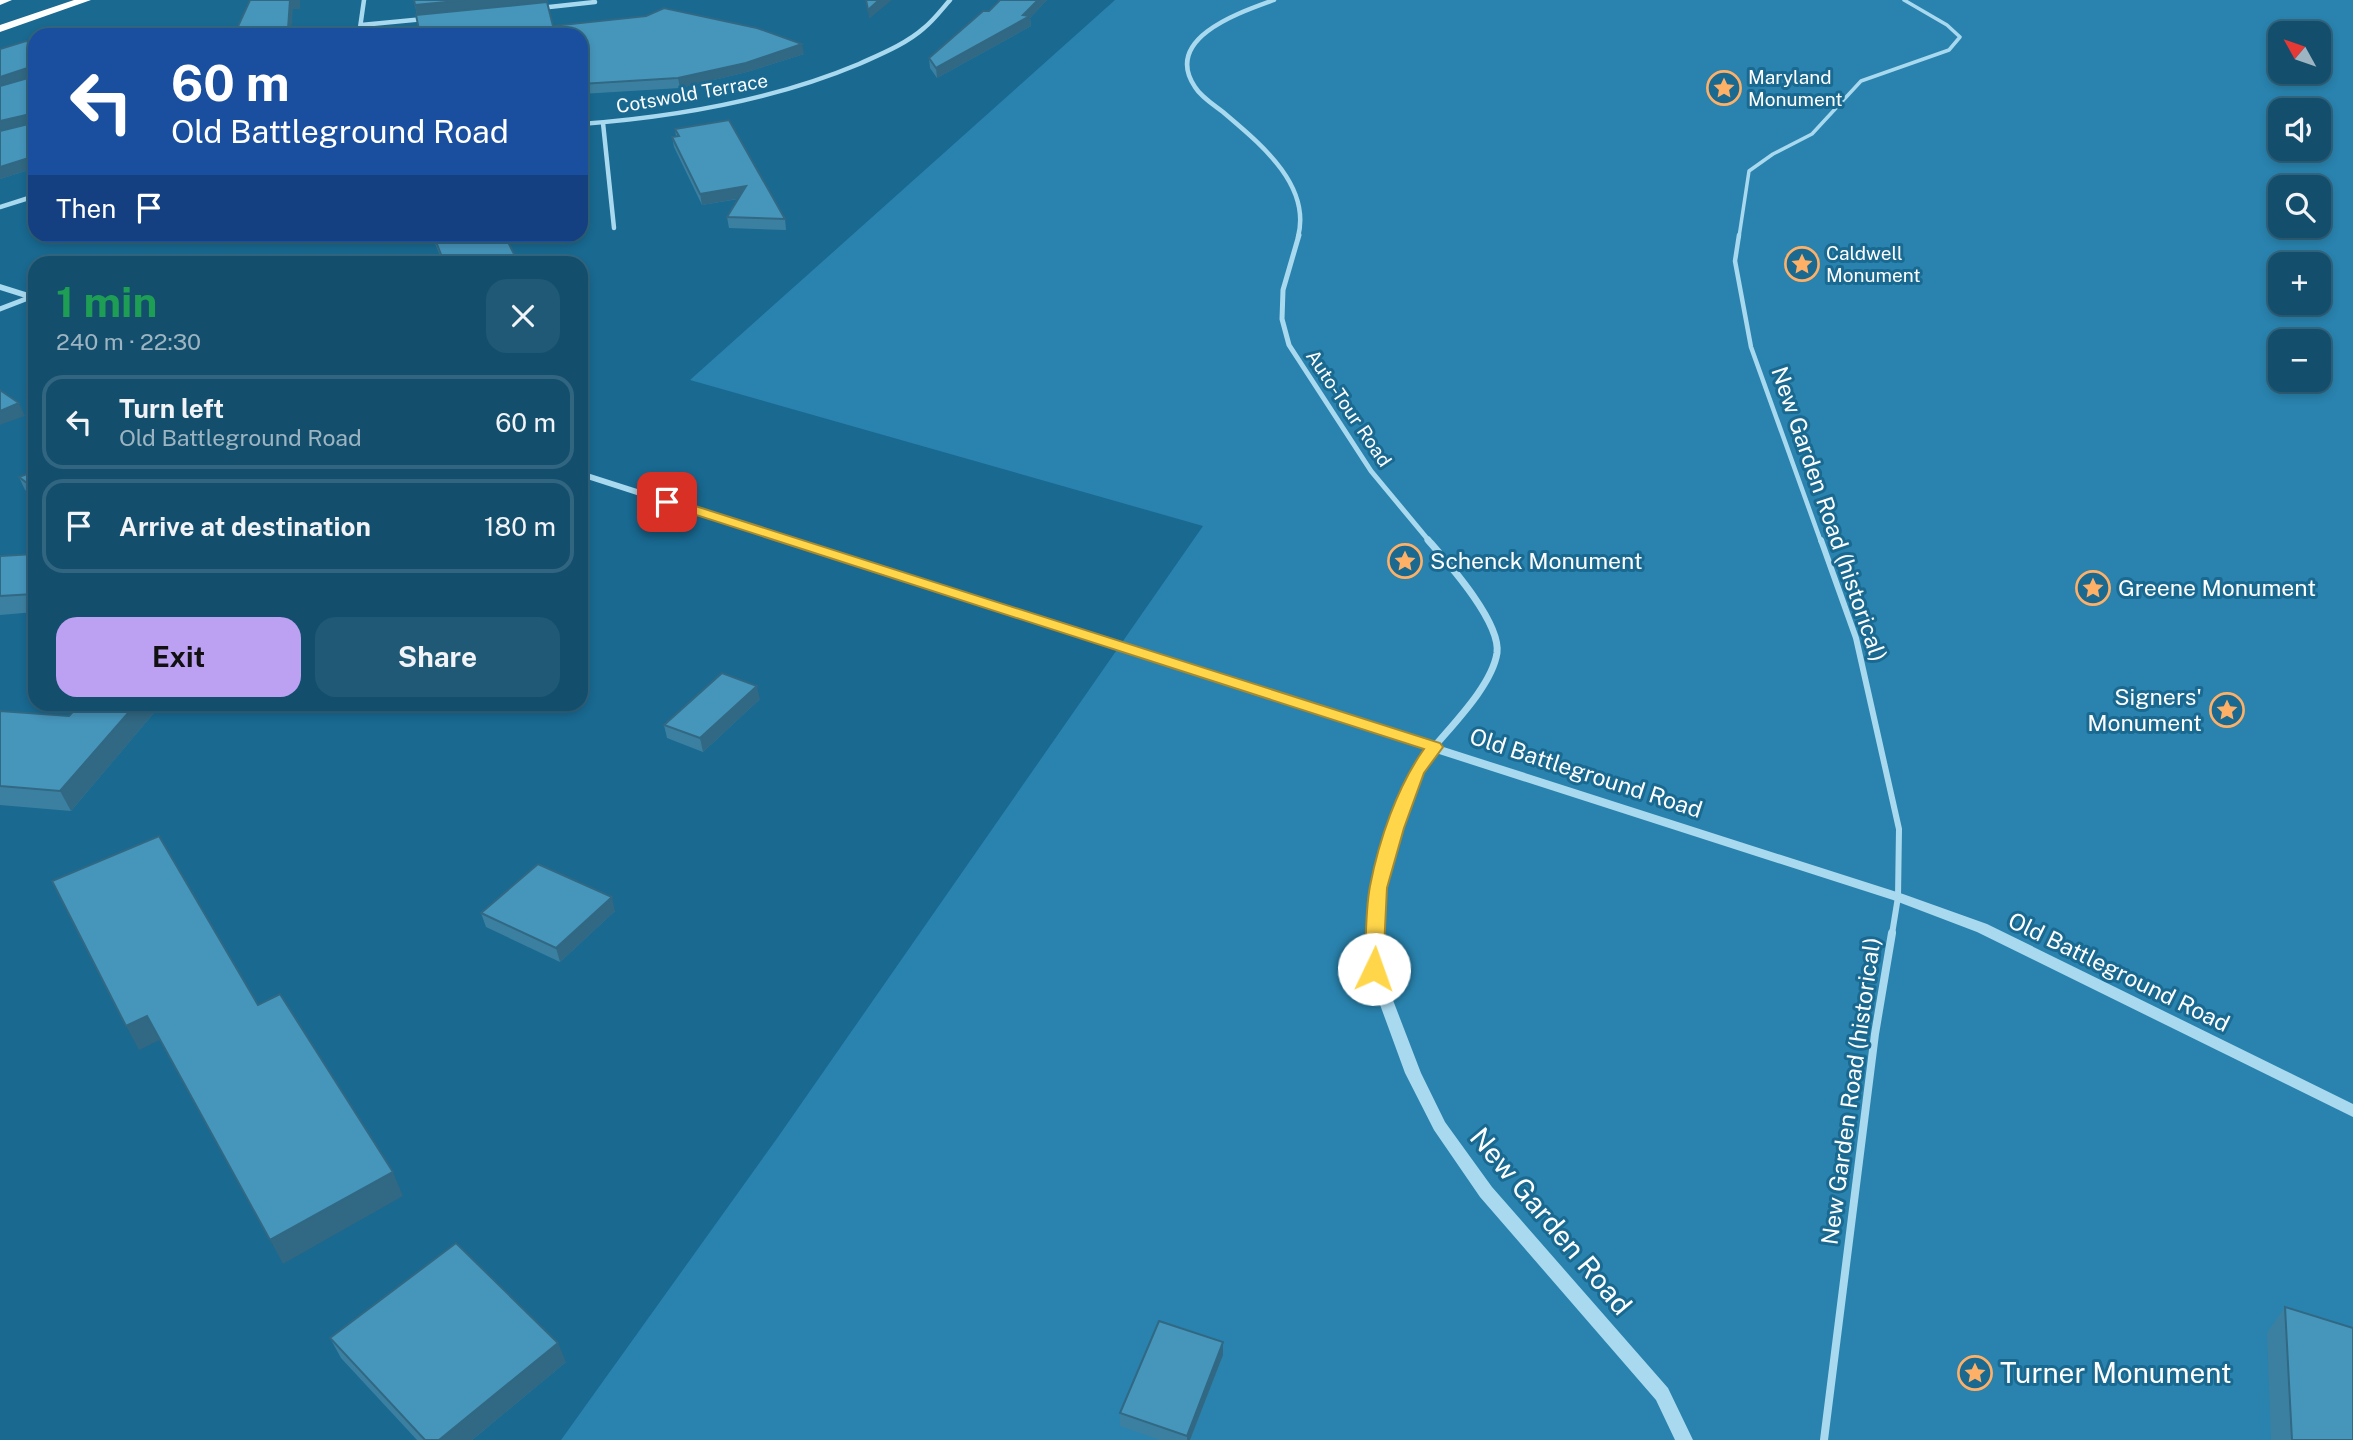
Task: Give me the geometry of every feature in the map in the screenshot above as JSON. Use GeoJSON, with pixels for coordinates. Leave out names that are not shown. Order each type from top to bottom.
{"type":"FeatureCollection","features":[{"type":"Feature","properties":{"kind":"highway"},"geometry":{"type":"LineString","coordinates":[[0,2],[6,0]]}},
{"type":"Feature","properties":{"kind":"highway"},"geometry":{"type":"LineString","coordinates":[[0,29],[85,0]]}},
{"type":"Feature","properties":{"kind":"street"},"geometry":{"type":"LineString","coordinates":[[360,28],[364,0]]}},
{"type":"Feature","properties":{"kind":"street","name":"Cotswold Terrace"},"geometry":{"type":"LineString","coordinates":[[588,124],[730,103],[837,73],[887,51],[918,32],[943,12],[950,0]]}},
{"type":"Feature","properties":{"kind":"street","name":"Auto-Tour Road"},"geometry":{"type":"LineString","coordinates":[[1275,0],[1212,26],[1197,39],[1188,58],[1190,80],[1195,88],[1278,166],[1293,191],[1301,212],[1297,242],[1286,273],[1282,308],[1287,343],[1307,377],[1380,483],[1454,573],[1487,620],[1498,648],[1491,670],[1461,716],[1434,747]]}},
{"type":"Feature","properties":{"kind":"street","name":"New Garden Road (historical)"},"geometry":{"type":"LineString","coordinates":[[1824,1440],[1875,1034],[1898,897],[1899,830],[1856,638],[1751,347],[1735,261],[1749,171],[1773,154],[1812,134],[1861,81],[1949,50],[1960,37],[1947,24],[1904,0]]}},
{"type":"Feature","properties":{"kind":"street"},"geometry":{"type":"LineString","coordinates":[[540,8],[595,2]]}},
{"type":"Feature","properties":{"kind":"street"},"geometry":{"type":"LineString","coordinates":[[361,25],[430,19]]}},
{"type":"Feature","properties":{"kind":"street"},"geometry":{"type":"LineString","coordinates":[[603,123],[614,228]]}},
{"type":"Feature","properties":{"kind":"street"},"geometry":{"type":"LineString","coordinates":[[0,207],[28,198]]}},
{"type":"Feature","properties":{"kind":"street"},"geometry":{"type":"LineString","coordinates":[[0,287],[28,295]]}},
{"type":"Feature","properties":{"kind":"street"},"geometry":{"type":"LineString","coordinates":[[0,309],[28,299]]}},
{"type":"Feature","properties":{"kind":"street","name":"Old Battleground Road"},"geometry":{"type":"LineString","coordinates":[[588,476],[1898,897],[1982,928],[2353,1111]]}},
{"type":"Feature","properties":{"kind":"street","name":"New Garden Road"},"geometry":{"type":"LineString","coordinates":[[1434,747],[1416,772],[1378,888],[1374,969],[1413,1073],[1439,1126],[1486,1192],[1662,1395],[1684,1440]]}},
{"type":"Feature","properties":{"kind":"shaded area"},"geometry":{"type":"Polygon","coordinates":[[[1115,0],[2353,0],[2353,1440],[561,1440],[778,1137],[1203,526],[690,380],[1115,0]]]}},
{"type":"Feature","properties":{"kind":"building"},"geometry":{"type":"Polygon","coordinates":[[[250,0],[290,0],[288,28],[237,28],[250,0]]]}},
{"type":"Feature","properties":{"kind":"building"},"geometry":{"type":"Polygon","coordinates":[[[414,0],[467,0],[415,5],[414,0]]]}},
{"type":"Feature","properties":{"kind":"building"},"geometry":{"type":"Polygon","coordinates":[[[866,0],[879,0],[868,10],[866,0]]]}},
{"type":"Feature","properties":{"kind":"building"},"geometry":{"type":"Polygon","coordinates":[[[1000,0],[1038,0],[1023,15],[1030,16],[936,68],[929,58],[983,11],[989,11],[1000,0]]]}},
{"type":"Feature","properties":{"kind":"building"},"geometry":{"type":"Polygon","coordinates":[[[547,2],[553,26],[646,16],[664,8],[757,28],[802,44],[746,63],[678,78],[588,84],[588,28],[419,28],[416,15],[547,2]]]}},
{"type":"Feature","properties":{"kind":"building"},"geometry":{"type":"Polygon","coordinates":[[[28,42],[28,68],[0,77],[0,49],[28,42]]]}},
{"type":"Feature","properties":{"kind":"building"},"geometry":{"type":"Polygon","coordinates":[[[28,78],[28,114],[0,121],[0,86],[28,78]]]}},
{"type":"Feature","properties":{"kind":"building"},"geometry":{"type":"Polygon","coordinates":[[[729,120],[785,219],[727,217],[746,186],[700,194],[672,137],[679,136],[675,129],[729,120]]]}},
{"type":"Feature","properties":{"kind":"building"},"geometry":{"type":"Polygon","coordinates":[[[28,124],[28,158],[0,167],[0,131],[28,124]]]}},
{"type":"Feature","properties":{"kind":"building"},"geometry":{"type":"Polygon","coordinates":[[[436,242],[508,242],[515,256],[442,256],[436,242]]]}},
{"type":"Feature","properties":{"kind":"building"},"geometry":{"type":"Polygon","coordinates":[[[0,390],[19,403],[0,411],[0,390]]]}},
{"type":"Feature","properties":{"kind":"building"},"geometry":{"type":"Polygon","coordinates":[[[28,474],[28,484],[19,477],[28,474]]]}},
{"type":"Feature","properties":{"kind":"building"},"geometry":{"type":"Polygon","coordinates":[[[28,554],[28,594],[0,596],[0,556],[28,554]]]}},
{"type":"Feature","properties":{"kind":"building"},"geometry":{"type":"Polygon","coordinates":[[[722,673],[757,686],[700,738],[664,725],[722,673]]]}},
{"type":"Feature","properties":{"kind":"building"},"geometry":{"type":"Polygon","coordinates":[[[0,711],[69,716],[74,711],[130,711],[60,791],[0,786],[0,711]]]}},
{"type":"Feature","properties":{"kind":"building"},"geometry":{"type":"Polygon","coordinates":[[[159,836],[258,1005],[280,994],[393,1172],[270,1240],[147,1016],[126,1026],[52,881],[159,836]]]}},
{"type":"Feature","properties":{"kind":"building"},"geometry":{"type":"Polygon","coordinates":[[[538,864],[612,897],[556,948],[481,913],[538,864]]]}},
{"type":"Feature","properties":{"kind":"building"},"geometry":{"type":"Polygon","coordinates":[[[456,1243],[558,1343],[439,1440],[425,1440],[330,1338],[456,1243]]]}},
{"type":"Feature","properties":{"kind":"building"},"geometry":{"type":"Polygon","coordinates":[[[2285,1307],[2353,1328],[2353,1440],[2292,1440],[2285,1307]]]}},
{"type":"Feature","properties":{"kind":"building"},"geometry":{"type":"Polygon","coordinates":[[[1159,1321],[1223,1342],[1187,1436],[1120,1413],[1159,1321]]]}},
{"type":"Feature","properties":{"kind":"place","name":"Maryland Monument"},"geometry":{"type":"Point","coordinates":[1724,88]}},
{"type":"Feature","properties":{"kind":"place","name":"Caldwell Monument"},"geometry":{"type":"Point","coordinates":[1802,264]}},
{"type":"Feature","properties":{"kind":"place","name":"Schenck Monument"},"geometry":{"type":"Point","coordinates":[1405,561]}},
{"type":"Feature","properties":{"kind":"place","name":"Greene Monument"},"geometry":{"type":"Point","coordinates":[2093,588]}},
{"type":"Feature","properties":{"kind":"place","name":"Signers' Monument"},"geometry":{"type":"Point","coordinates":[2227,710]}},
{"type":"Feature","properties":{"kind":"place","name":"Turner Monument"},"geometry":{"type":"Point","coordinates":[1975,1373]}},
{"type":"Feature","properties":{"kind":"route"},"geometry":{"type":"LineString","coordinates":[[667,502],[1434,747],[1416,772],[1378,888],[1374,969]]}}]}
